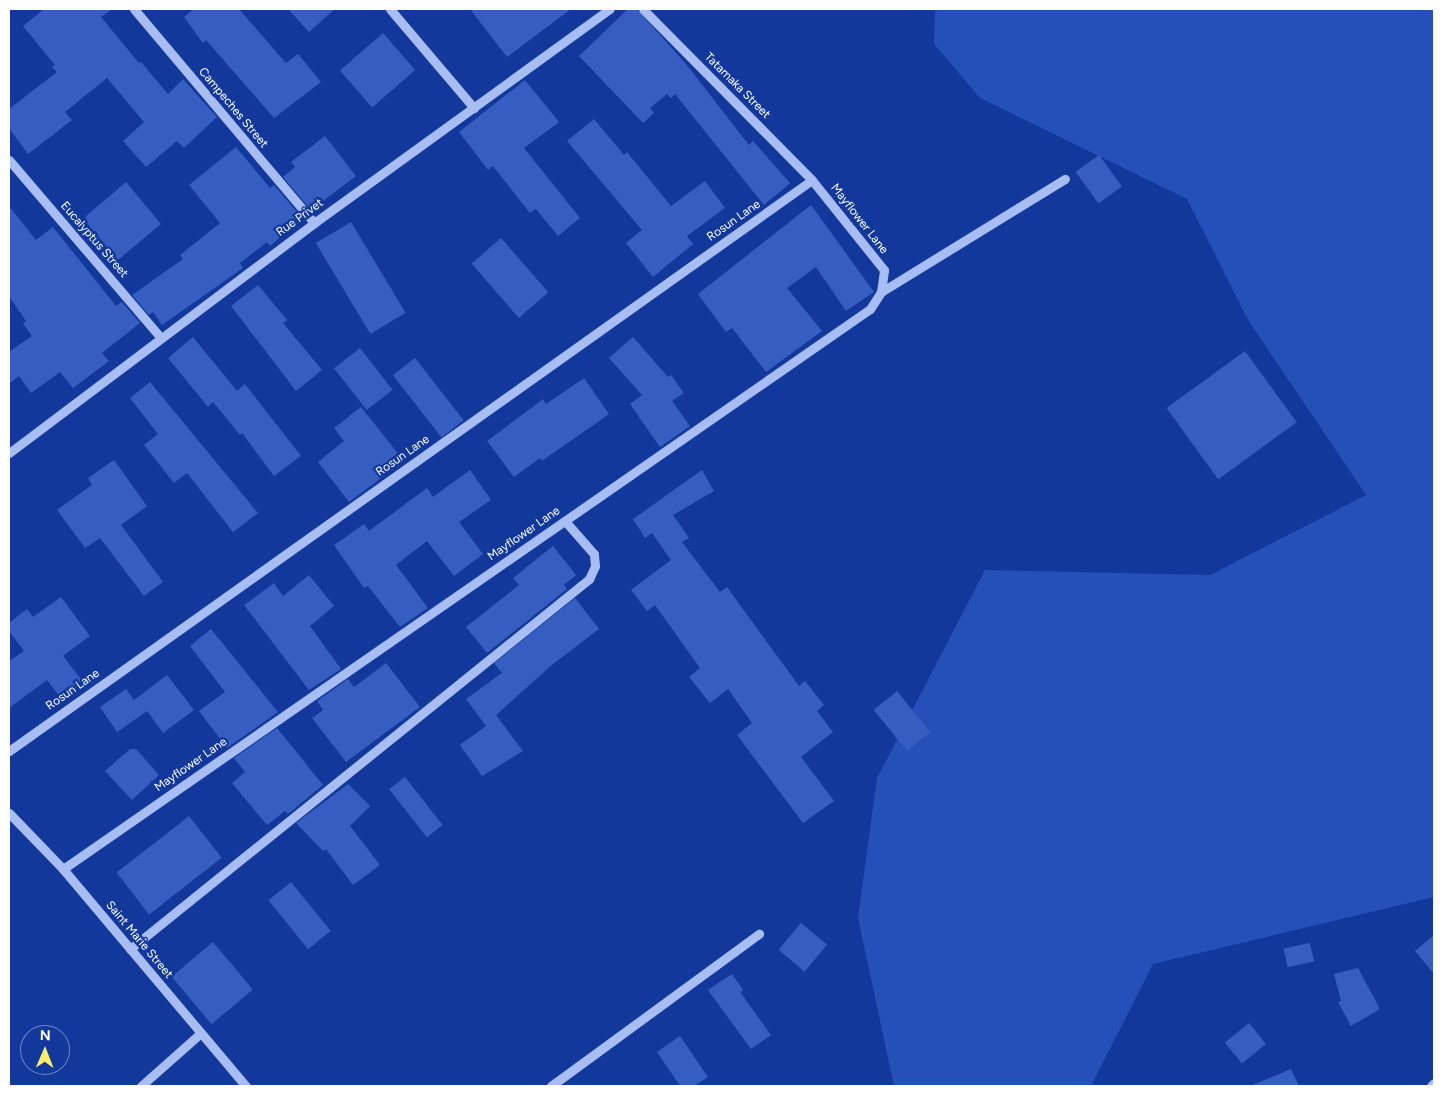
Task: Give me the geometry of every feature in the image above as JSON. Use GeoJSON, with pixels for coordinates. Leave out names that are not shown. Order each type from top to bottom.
{"type":"FeatureCollection","features":[{"type":"Feature","properties":{"kind":"street","name":"Campeches Street"},"geometry":{"type":"LineString","coordinates":[[134,9],[314,222]]}},
{"type":"Feature","properties":{"kind":"street"},"geometry":{"type":"LineString","coordinates":[[390,9],[474,108]]}},
{"type":"Feature","properties":{"kind":"street","name":"Rue Privet"},"geometry":{"type":"LineString","coordinates":[[9,453],[314,222],[610,9]]}},
{"type":"Feature","properties":{"kind":"street","name":"Tatamaka Street"},"geometry":{"type":"LineString","coordinates":[[643,9],[812,180]]}},
{"type":"Feature","properties":{"kind":"street","name":"Eucalyptus Street"},"geometry":{"type":"LineString","coordinates":[[9,160],[160,337]]}},
{"type":"Feature","properties":{"kind":"street"},"geometry":{"type":"LineString","coordinates":[[881,292],[1065,179]]}},
{"type":"Feature","properties":{"kind":"street","name":"Mayflower Lane"},"geometry":{"type":"LineString","coordinates":[[63,869],[870,309],[881,292],[884,270],[812,180]]}},
{"type":"Feature","properties":{"kind":"street","name":"Rosun Lane"},"geometry":{"type":"LineString","coordinates":[[9,751],[812,180]]}},
{"type":"Feature","properties":{"kind":"street"},"geometry":{"type":"LineString","coordinates":[[130,949],[589,579],[595,566],[594,554],[565,521]]}},
{"type":"Feature","properties":{"kind":"street","name":"Saint Marie Street"},"geometry":{"type":"LineString","coordinates":[[9,813],[63,869],[246,1086]]}},
{"type":"Feature","properties":{"kind":"street"},"geometry":{"type":"LineString","coordinates":[[551,1086],[759,934]]}},
{"type":"Feature","properties":{"kind":"street"},"geometry":{"type":"LineString","coordinates":[[141,1086],[200,1033]]}},
{"type":"Feature","properties":{"kind":"street"},"geometry":{"type":"LineString","coordinates":[[1431,1086],[1434,1083]]}},
{"type":"Feature","properties":{"kind":"shaded area"},"geometry":{"type":"Polygon","coordinates":[[[935,9],[1434,9],[1434,897],[1153,964],[1091,1086],[894,1086],[858,918],[877,778],[985,570],[1210,575],[1366,495],[1248,320],[1187,199],[980,98],[934,44],[935,9]]]}},
{"type":"Feature","properties":{"kind":"building"},"geometry":{"type":"Polygon","coordinates":[[[44,9],[112,9],[101,17],[139,63],[141,62],[168,94],[183,79],[217,117],[184,148],[177,141],[146,167],[123,141],[144,122],[107,78],[65,112],[72,120],[28,154],[9,128],[9,109],[57,72],[52,67],[55,65],[23,26],[44,9]]]}},
{"type":"Feature","properties":{"kind":"building"},"geometry":{"type":"Polygon","coordinates":[[[194,9],[239,9],[286,63],[298,54],[321,82],[274,118],[206,40],[203,43],[184,17],[194,9]]]}},
{"type":"Feature","properties":{"kind":"building"},"geometry":{"type":"Polygon","coordinates":[[[288,9],[335,9],[309,32],[288,9]]]}},
{"type":"Feature","properties":{"kind":"building"},"geometry":{"type":"Polygon","coordinates":[[[470,9],[571,9],[507,57],[470,9]]]}},
{"type":"Feature","properties":{"kind":"building"},"geometry":{"type":"Polygon","coordinates":[[[628,9],[637,9],[686,64],[749,145],[753,141],[790,183],[764,205],[675,94],[671,98],[667,94],[650,108],[654,113],[643,123],[579,56],[628,9]]]}},
{"type":"Feature","properties":{"kind":"building"},"geometry":{"type":"Polygon","coordinates":[[[383,33],[415,70],[372,107],[340,70],[383,33]]]}},
{"type":"Feature","properties":{"kind":"building"},"geometry":{"type":"Polygon","coordinates":[[[525,80],[559,122],[524,148],[580,218],[558,236],[536,209],[530,213],[493,166],[488,170],[459,132],[525,80]]]}},
{"type":"Feature","properties":{"kind":"building"},"geometry":{"type":"Polygon","coordinates":[[[594,119],[624,155],[627,152],[671,206],[705,181],[725,208],[687,236],[693,244],[653,277],[626,243],[642,230],[567,141],[594,119]]]}},
{"type":"Feature","properties":{"kind":"building"},"geometry":{"type":"Polygon","coordinates":[[[325,136],[356,176],[311,210],[283,177],[295,167],[291,162],[325,136]]]}},
{"type":"Feature","properties":{"kind":"building"},"geometry":{"type":"Polygon","coordinates":[[[236,147],[270,188],[274,185],[302,218],[270,246],[267,242],[240,263],[243,268],[162,325],[153,312],[149,315],[132,295],[183,259],[180,255],[220,223],[189,185],[236,147]]]}},
{"type":"Feature","properties":{"kind":"building"},"geometry":{"type":"Polygon","coordinates":[[[1099,155],[1122,187],[1098,204],[1076,172],[1099,155]]]}},
{"type":"Feature","properties":{"kind":"building"},"geometry":{"type":"Polygon","coordinates":[[[126,182],[161,224],[118,260],[86,222],[86,216],[126,182]]]}},
{"type":"Feature","properties":{"kind":"building"},"geometry":{"type":"Polygon","coordinates":[[[811,205],[874,292],[846,311],[816,267],[787,288],[822,331],[766,372],[732,328],[726,332],[698,294],[811,205]]]}},
{"type":"Feature","properties":{"kind":"building"},"geometry":{"type":"Polygon","coordinates":[[[9,206],[36,240],[53,227],[116,306],[122,302],[140,323],[102,353],[109,361],[73,388],[60,372],[31,393],[19,376],[9,384],[9,352],[32,336],[23,324],[26,321],[9,296],[9,206]]]}},
{"type":"Feature","properties":{"kind":"building"},"geometry":{"type":"Polygon","coordinates":[[[351,222],[406,313],[370,334],[316,243],[351,222]]]}},
{"type":"Feature","properties":{"kind":"building"},"geometry":{"type":"Polygon","coordinates":[[[501,238],[548,292],[519,318],[472,264],[501,238]]]}},
{"type":"Feature","properties":{"kind":"building"},"geometry":{"type":"Polygon","coordinates":[[[258,285],[287,320],[283,323],[322,370],[296,391],[231,306],[258,285]]]}},
{"type":"Feature","properties":{"kind":"building"},"geometry":{"type":"Polygon","coordinates":[[[193,337],[237,391],[245,384],[301,456],[274,476],[242,433],[240,435],[213,402],[208,407],[168,358],[193,337]]]}},
{"type":"Feature","properties":{"kind":"building"},"geometry":{"type":"Polygon","coordinates":[[[633,337],[668,377],[671,375],[684,393],[672,401],[690,426],[660,447],[630,404],[642,395],[609,358],[633,337]]]}},
{"type":"Feature","properties":{"kind":"building"},"geometry":{"type":"Polygon","coordinates":[[[360,348],[393,390],[367,410],[334,368],[360,348]]]}},
{"type":"Feature","properties":{"kind":"building"},"geometry":{"type":"Polygon","coordinates":[[[1245,351],[1297,422],[1218,479],[1167,408],[1245,351]]]}},
{"type":"Feature","properties":{"kind":"building"},"geometry":{"type":"Polygon","coordinates":[[[415,358],[464,420],[442,437],[393,375],[415,358]]]}},
{"type":"Feature","properties":{"kind":"building"},"geometry":{"type":"Polygon","coordinates":[[[584,378],[609,414],[542,461],[540,458],[514,477],[487,441],[543,399],[546,404],[584,378]]]}},
{"type":"Feature","properties":{"kind":"building"},"geometry":{"type":"Polygon","coordinates":[[[150,382],[258,513],[233,532],[187,473],[174,483],[144,445],[158,434],[130,398],[150,382]]]}},
{"type":"Feature","properties":{"kind":"building"},"geometry":{"type":"Polygon","coordinates":[[[361,407],[404,461],[349,502],[318,462],[344,441],[334,428],[361,407]]]}},
{"type":"Feature","properties":{"kind":"building"},"geometry":{"type":"Polygon","coordinates":[[[114,460],[147,506],[121,525],[163,582],[144,596],[100,538],[85,548],[57,510],[92,485],[88,478],[114,460]]]}},
{"type":"Feature","properties":{"kind":"building"},"geometry":{"type":"Polygon","coordinates":[[[470,470],[491,500],[459,522],[483,554],[454,576],[427,541],[396,565],[428,608],[400,627],[368,586],[364,588],[334,545],[364,524],[369,531],[427,488],[433,497],[470,470]]]}},
{"type":"Feature","properties":{"kind":"building"},"geometry":{"type":"Polygon","coordinates":[[[702,470],[714,491],[673,515],[689,538],[682,542],[720,592],[727,587],[799,686],[805,681],[824,705],[817,711],[833,732],[801,757],[834,801],[803,823],[737,735],[752,723],[728,689],[710,703],[689,677],[700,668],[655,605],[647,611],[631,590],[671,560],[652,533],[645,538],[633,519],[702,470]]]}},
{"type":"Feature","properties":{"kind":"building"},"geometry":{"type":"Polygon","coordinates":[[[553,546],[576,575],[564,585],[567,589],[487,653],[466,627],[519,585],[513,578],[553,546]]]}},
{"type":"Feature","properties":{"kind":"building"},"geometry":{"type":"Polygon","coordinates":[[[309,575],[334,606],[310,626],[341,669],[309,690],[244,605],[274,583],[283,596],[309,575]]]}},
{"type":"Feature","properties":{"kind":"building"},"geometry":{"type":"Polygon","coordinates":[[[61,597],[90,636],[63,656],[85,684],[63,701],[47,680],[9,708],[9,661],[24,651],[9,631],[9,623],[27,609],[33,617],[61,597]]]}},
{"type":"Feature","properties":{"kind":"building"},"geometry":{"type":"Polygon","coordinates":[[[575,598],[599,629],[553,664],[496,715],[523,751],[482,776],[460,745],[486,726],[466,699],[502,673],[494,663],[575,598]]]}},
{"type":"Feature","properties":{"kind":"building"},"geometry":{"type":"Polygon","coordinates":[[[211,629],[278,712],[227,748],[199,711],[225,692],[190,646],[211,629]]]}},
{"type":"Feature","properties":{"kind":"building"},"geometry":{"type":"Polygon","coordinates":[[[386,663],[420,707],[346,762],[312,718],[323,710],[317,701],[348,679],[354,687],[386,663]]]}},
{"type":"Feature","properties":{"kind":"building"},"geometry":{"type":"Polygon","coordinates":[[[167,675],[194,710],[163,733],[147,711],[117,732],[100,707],[126,689],[134,700],[167,675]]]}},
{"type":"Feature","properties":{"kind":"building"},"geometry":{"type":"Polygon","coordinates":[[[897,691],[930,732],[907,751],[874,710],[897,691]]]}},
{"type":"Feature","properties":{"kind":"building"},"geometry":{"type":"Polygon","coordinates":[[[277,728],[323,785],[288,814],[285,811],[267,825],[232,783],[245,772],[234,758],[277,728]]]}},
{"type":"Feature","properties":{"kind":"building"},"geometry":{"type":"Polygon","coordinates":[[[130,749],[136,749],[159,775],[132,800],[105,771],[130,749]]]}},
{"type":"Feature","properties":{"kind":"building"},"geometry":{"type":"Polygon","coordinates":[[[405,777],[443,825],[427,837],[389,789],[405,777]]]}},
{"type":"Feature","properties":{"kind":"building"},"geometry":{"type":"Polygon","coordinates":[[[348,784],[370,806],[350,826],[380,865],[353,885],[326,849],[323,851],[296,823],[348,784]]]}},
{"type":"Feature","properties":{"kind":"building"},"geometry":{"type":"Polygon","coordinates":[[[189,816],[222,858],[149,914],[117,873],[189,816]]]}},
{"type":"Feature","properties":{"kind":"building"},"geometry":{"type":"Polygon","coordinates":[[[291,882],[331,931],[308,949],[268,900],[291,882]]]}},
{"type":"Feature","properties":{"kind":"building"},"geometry":{"type":"Polygon","coordinates":[[[801,923],[827,945],[805,972],[779,950],[801,923]]]}},
{"type":"Feature","properties":{"kind":"building"},"geometry":{"type":"Polygon","coordinates":[[[1434,935],[1434,974],[1415,951],[1434,935]]]}},
{"type":"Feature","properties":{"kind":"building"},"geometry":{"type":"Polygon","coordinates":[[[213,942],[253,989],[211,1024],[172,977],[213,942]]]}},
{"type":"Feature","properties":{"kind":"building"},"geometry":{"type":"Polygon","coordinates":[[[1310,943],[1314,962],[1288,967],[1284,949],[1310,943]]]}},
{"type":"Feature","properties":{"kind":"building"},"geometry":{"type":"Polygon","coordinates":[[[1358,968],[1380,1009],[1351,1026],[1338,1002],[1341,1001],[1334,974],[1358,968]]]}},
{"type":"Feature","properties":{"kind":"building"},"geometry":{"type":"Polygon","coordinates":[[[732,974],[743,990],[740,992],[771,1035],[751,1049],[708,990],[732,974]]]}},
{"type":"Feature","properties":{"kind":"building"},"geometry":{"type":"Polygon","coordinates":[[[1249,1023],[1266,1044],[1242,1063],[1225,1043],[1249,1023]]]}},
{"type":"Feature","properties":{"kind":"building"},"geometry":{"type":"Polygon","coordinates":[[[680,1036],[708,1077],[694,1086],[680,1086],[657,1052],[680,1036]]]}},
{"type":"Feature","properties":{"kind":"building"},"geometry":{"type":"Polygon","coordinates":[[[1291,1069],[1299,1086],[1250,1086],[1291,1069]]]}}]}
